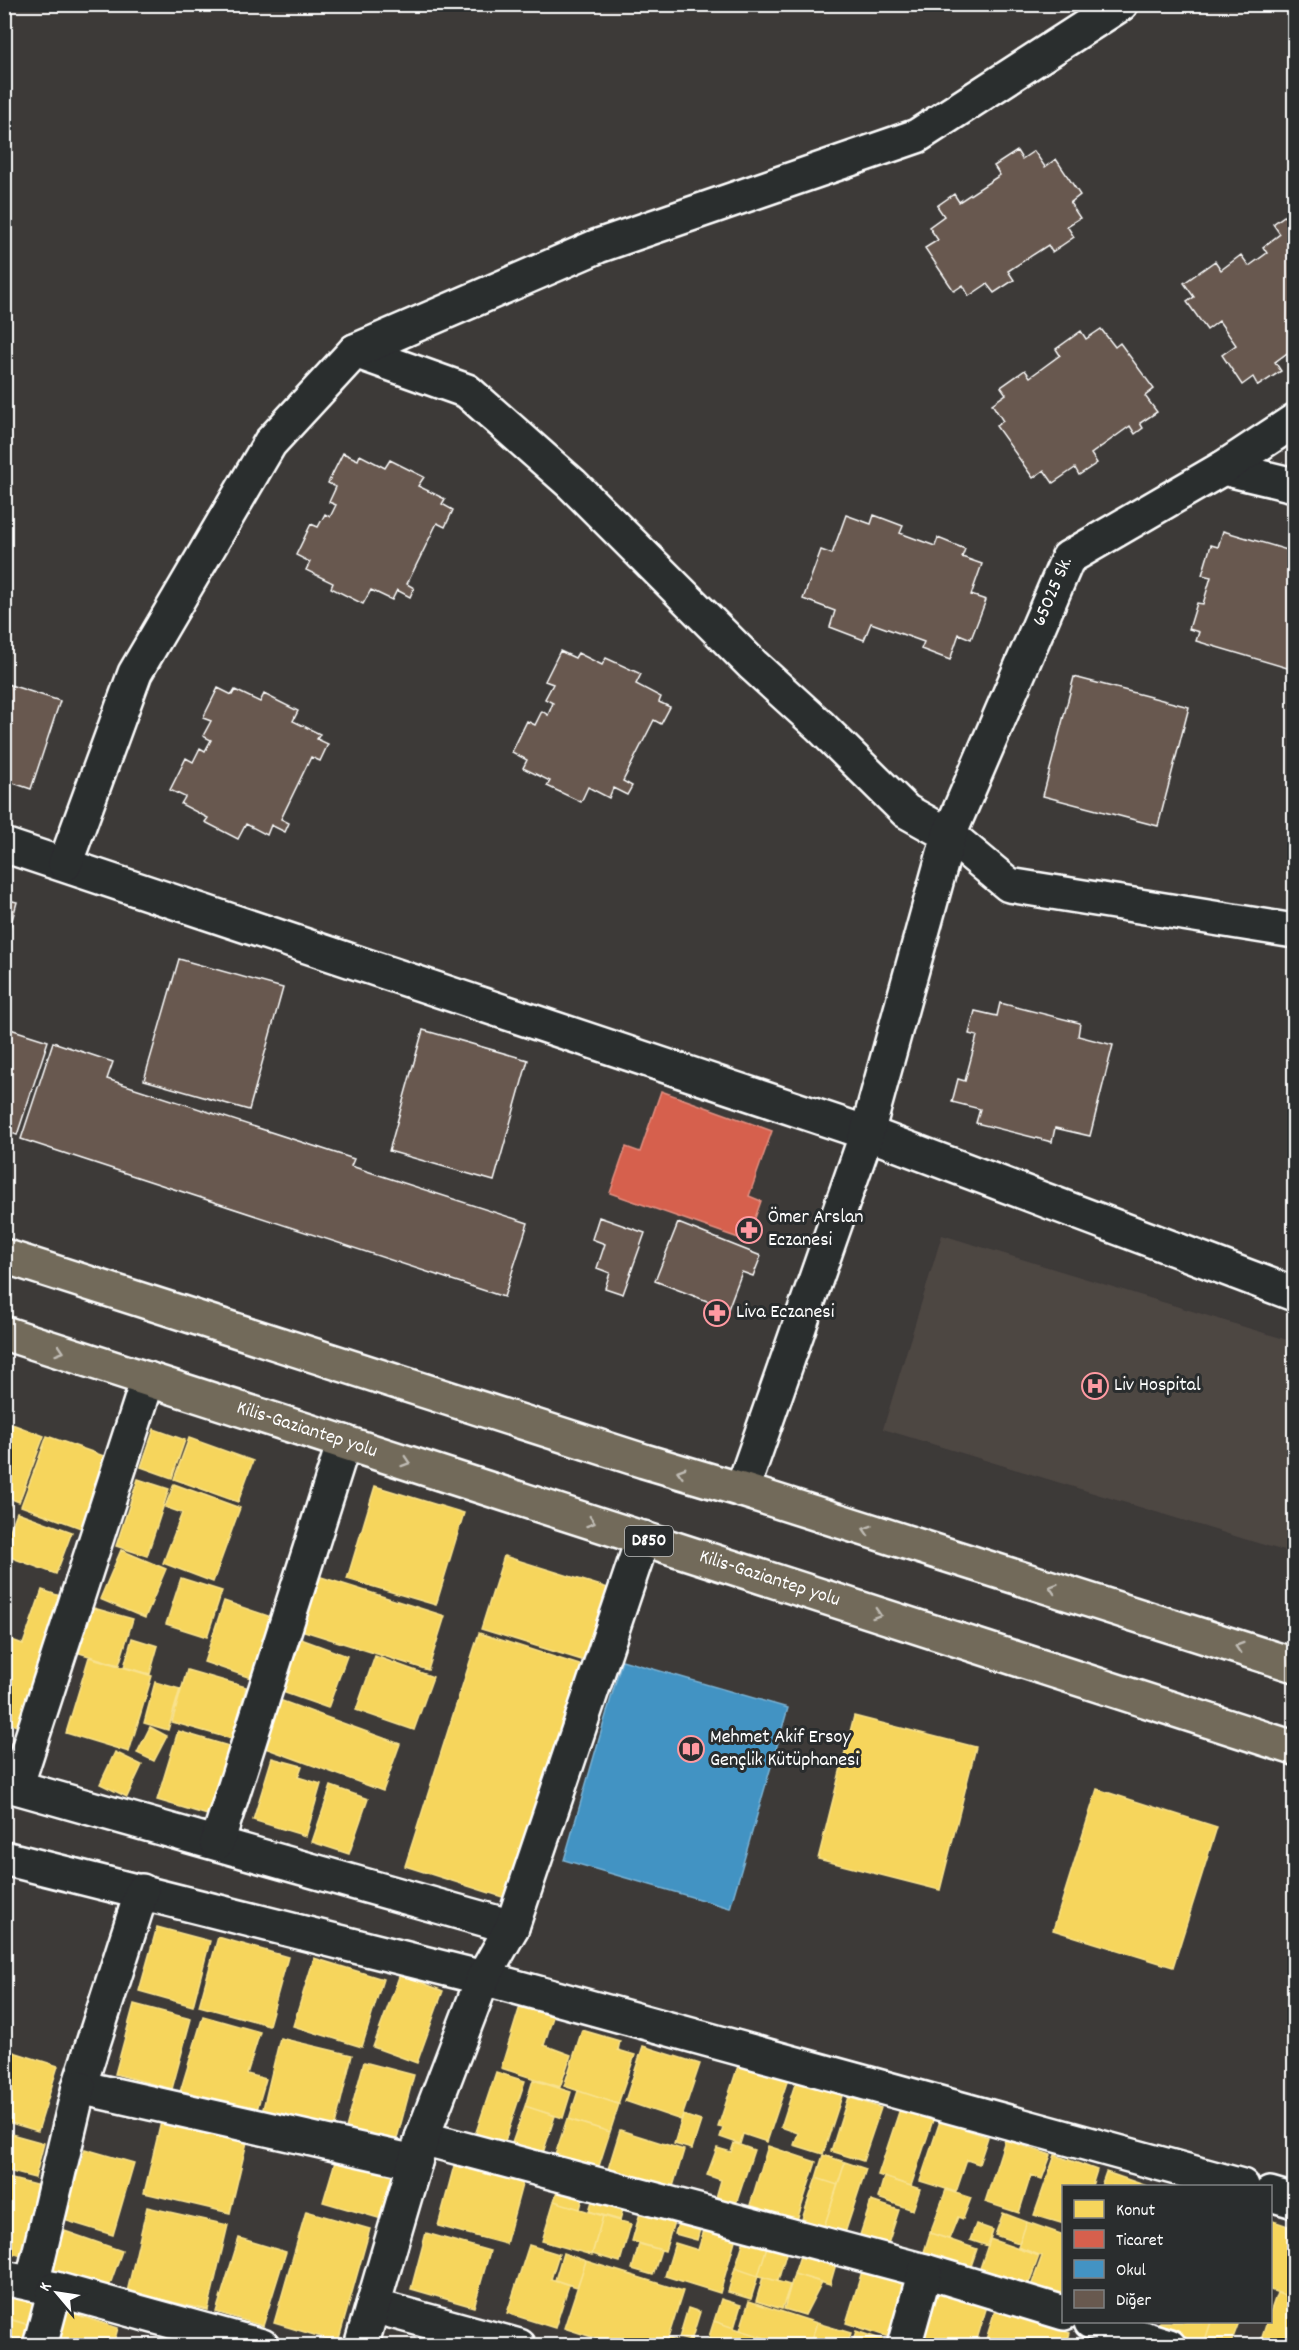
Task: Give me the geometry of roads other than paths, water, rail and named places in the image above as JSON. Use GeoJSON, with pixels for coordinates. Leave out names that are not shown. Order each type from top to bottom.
{"type":"FeatureCollection","features":[{"type":"Feature","properties":{"kind":"highway"},"geometry":{"type":"LineString","coordinates":[[4,1256],[644,1461],[1294,1665]]}},
{"type":"Feature","properties":{"kind":"highway","name":"Kilis-Gaziantep yolu"},"geometry":{"type":"LineString","coordinates":[[4,1333],[1294,1748]]}},
{"type":"Feature","properties":{"kind":"street"},"geometry":{"type":"LineString","coordinates":[[66,864],[135,673],[270,443],[355,351],[598,246],[917,136],[1122,4]]}},
{"type":"Feature","properties":{"kind":"street"},"geometry":{"type":"LineString","coordinates":[[355,351],[467,392],[572,484],[753,665],[820,726],[906,811],[949,835],[1009,885],[1294,931]]}},
{"type":"Feature","properties":{"kind":"street","name":"65025 Sk."},"geometry":{"type":"LineString","coordinates":[[742,1490],[867,1133],[949,835],[1068,558],[1222,468],[1294,421]]}},
{"type":"Feature","properties":{"kind":"street"},"geometry":{"type":"LineString","coordinates":[[1222,468],[1294,485]]}},
{"type":"Feature","properties":{"kind":"street"},"geometry":{"type":"LineString","coordinates":[[4,845],[867,1133],[1294,1294]]}},
{"type":"Feature","properties":{"kind":"street"},"geometry":{"type":"LineString","coordinates":[[148,1379],[16,1787],[512,1927]]}},
{"type":"Feature","properties":{"kind":"street"},"geometry":{"type":"LineString","coordinates":[[217,1843],[344,1442]]}},
{"type":"Feature","properties":{"kind":"street"},"geometry":{"type":"LineString","coordinates":[[361,2346],[418,2150],[483,1978],[512,1927],[643,1538]]}},
{"type":"Feature","properties":{"kind":"street"},"geometry":{"type":"LineString","coordinates":[[4,1858],[483,1978],[1235,2185]]}},
{"type":"Feature","properties":{"kind":"street"},"geometry":{"type":"LineString","coordinates":[[40,2346],[31,2284],[79,2088],[142,1891]]}},
{"type":"Feature","properties":{"kind":"street"},"geometry":{"type":"LineString","coordinates":[[79,2088],[418,2150],[925,2271],[1062,2312]]}},
{"type":"Feature","properties":{"kind":"street"},"geometry":{"type":"LineString","coordinates":[[1272,2195],[1294,2201]]}},
{"type":"Feature","properties":{"kind":"street"},"geometry":{"type":"LineString","coordinates":[[904,2346],[925,2271]]}},
{"type":"Feature","properties":{"kind":"street"},"geometry":{"type":"LineString","coordinates":[[31,2284],[262,2346]]}},
{"type":"Feature","properties":{"kind":"street"},"geometry":{"type":"LineString","coordinates":[[374,2306],[519,2346]]}},
{"type":"Feature","properties":{"kind":"street"},"geometry":{"type":"LineString","coordinates":[[1094,2323],[1169,2346]]}},
{"type":"Feature","properties":{"kind":"place","name":"Ömer Arslan Eczanesi"},"geometry":{"type":"Point","coordinates":[749,1230]}},
{"type":"Feature","properties":{"kind":"place","name":"Liva Eczanesi"},"geometry":{"type":"Point","coordinates":[717,1313]}},
{"type":"Feature","properties":{"kind":"place","name":"Liv Hospital"},"geometry":{"type":"Point","coordinates":[1095,1386]}},
{"type":"Feature","properties":{"kind":"place","name":"Mehmet Akif Ersoy Gençlik Kütüphanesi"},"geometry":{"type":"Point","coordinates":[691,1749]}}]}
